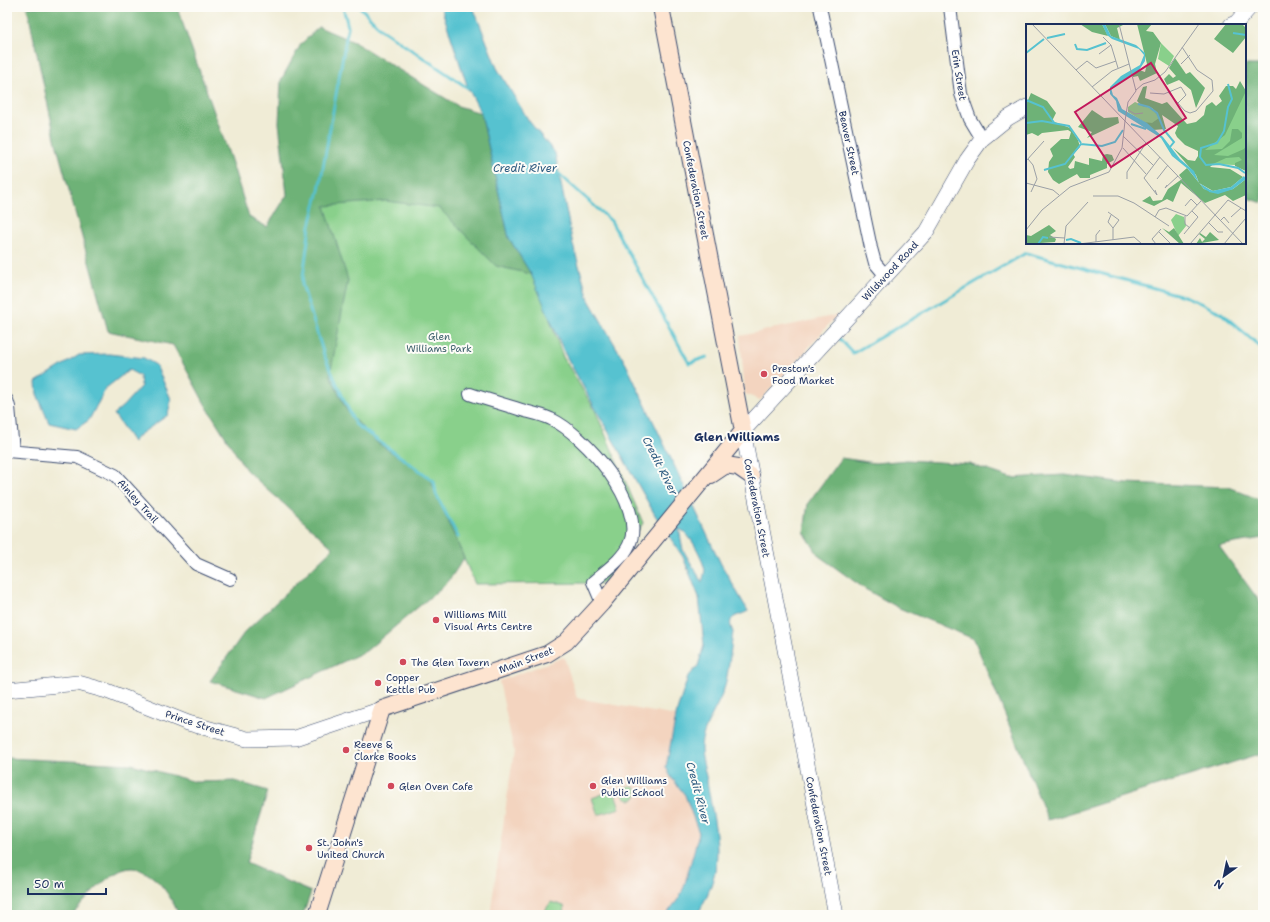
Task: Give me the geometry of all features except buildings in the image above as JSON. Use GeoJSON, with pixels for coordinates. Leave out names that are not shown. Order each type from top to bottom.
{"type":"FeatureCollection","features":[{"type":"Feature","properties":{"kind":"main road","name":"Confederation Street"},"geometry":{"type":"LineString","coordinates":[[661,7],[743,431]]}},
{"type":"Feature","properties":{"kind":"main road","name":"Main Street"},"geometry":{"type":"LineString","coordinates":[[382,709],[547,654],[566,642],[602,602],[743,431]]}},
{"type":"Feature","properties":{"kind":"main road"},"geometry":{"type":"LineString","coordinates":[[697,487],[726,465],[738,467],[751,476]]}},
{"type":"Feature","properties":{"kind":"main road"},"geometry":{"type":"LineString","coordinates":[[317,915],[382,709]]}},
{"type":"Feature","properties":{"kind":"street","name":"Beaver Street"},"geometry":{"type":"LineString","coordinates":[[820,7],[871,248],[875,263],[886,275]]}},
{"type":"Feature","properties":{"kind":"street","name":"Erin Street"},"geometry":{"type":"LineString","coordinates":[[950,7],[961,94],[970,119],[982,139]]}},
{"type":"Feature","properties":{"kind":"street"},"geometry":{"type":"LineString","coordinates":[[1234,24],[1250,7]]}},
{"type":"Feature","properties":{"kind":"street","name":"Wildwood Road"},"geometry":{"type":"LineString","coordinates":[[743,431],[926,232],[967,160],[982,139],[1008,118],[1026,108]]}},
{"type":"Feature","properties":{"kind":"street"},"geometry":{"type":"LineString","coordinates":[[470,394],[551,419],[574,432],[614,478],[630,511],[632,524],[630,544],[616,562],[593,582],[602,602]]}},
{"type":"Feature","properties":{"kind":"street"},"geometry":{"type":"LineString","coordinates":[[7,400],[9,407],[10,451]]}},
{"type":"Feature","properties":{"kind":"street","name":"Confederation Street"},"geometry":{"type":"LineString","coordinates":[[743,431],[836,915]]}},
{"type":"Feature","properties":{"kind":"street","name":"Ainley Trail"},"geometry":{"type":"LineString","coordinates":[[10,451],[77,457],[115,475],[196,564],[230,579]]}},
{"type":"Feature","properties":{"kind":"street","name":"Prince Street"},"geometry":{"type":"LineString","coordinates":[[7,690],[78,683],[107,691],[188,723],[247,740],[295,738],[382,709]]}},
{"type":"Feature","properties":{"kind":"shaded area"},"geometry":{"type":"Polygon","coordinates":[[[837,315],[760,400],[745,394],[740,336],[837,315]]]}},
{"type":"Feature","properties":{"kind":"shaded area","name":"Glen Williams Public School"},"geometry":{"type":"Polygon","coordinates":[[[564,657],[577,698],[676,716],[666,767],[671,777],[685,795],[699,833],[684,887],[679,898],[666,915],[490,915],[514,751],[499,681],[564,657]]]}},
{"type":"Feature","properties":{"kind":"green space"},"geometry":{"type":"Polygon","coordinates":[[[27,7],[177,7],[231,160],[249,217],[267,227],[287,195],[279,123],[281,80],[301,44],[319,27],[354,42],[458,106],[481,113],[509,238],[531,274],[496,266],[439,208],[386,201],[325,206],[348,280],[330,375],[347,411],[376,442],[429,477],[464,558],[448,582],[366,651],[266,698],[210,681],[244,633],[333,548],[246,470],[205,404],[173,345],[108,331],[56,143],[27,7]]]}},
{"type":"Feature","properties":{"kind":"green space"},"geometry":{"type":"Polygon","coordinates":[[[1246,65],[1263,65],[1263,203],[1246,197],[1246,65]]]}},
{"type":"Feature","properties":{"kind":"green space","name":"Glen Williams Park"},"geometry":{"type":"Polygon","coordinates":[[[320,175],[464,207],[536,280],[563,357],[595,410],[643,523],[604,583],[475,584],[429,477],[376,442],[347,411],[316,343],[320,175]]]}},
{"type":"Feature","properties":{"kind":"green space"},"geometry":{"type":"Polygon","coordinates":[[[841,458],[875,463],[907,460],[969,464],[1011,478],[1064,475],[1126,483],[1228,487],[1263,501],[1263,538],[1219,546],[1263,606],[1263,753],[1048,820],[974,639],[899,608],[865,589],[819,556],[804,532],[808,503],[841,458]]]}},
{"type":"Feature","properties":{"kind":"green space"},"geometry":{"type":"Polygon","coordinates":[[[7,758],[131,764],[196,782],[235,781],[268,791],[246,863],[311,892],[303,915],[179,915],[164,888],[155,879],[144,872],[131,868],[123,870],[107,879],[72,915],[7,915],[7,758]]]}},
{"type":"Feature","properties":{"kind":"green space"},"geometry":{"type":"Polygon","coordinates":[[[627,786],[633,786],[637,790],[637,796],[633,800],[627,800],[623,796],[623,790],[627,786]]]}},
{"type":"Feature","properties":{"kind":"green space"},"geometry":{"type":"Polygon","coordinates":[[[614,790],[620,808],[598,815],[592,798],[614,790]]]}},
{"type":"Feature","properties":{"kind":"green space"},"geometry":{"type":"Polygon","coordinates":[[[551,902],[564,906],[565,915],[547,915],[543,913],[551,902]]]}},
{"type":"Feature","properties":{"kind":"water","name":"Credit River"},"geometry":{"type":"Polygon","coordinates":[[[441,7],[473,7],[497,68],[529,121],[555,153],[573,245],[589,300],[626,364],[721,564],[748,611],[732,619],[731,626],[733,632],[725,686],[706,727],[702,741],[702,756],[714,818],[717,849],[713,880],[697,915],[666,915],[679,898],[684,887],[699,833],[685,795],[671,777],[666,767],[677,711],[688,677],[698,666],[704,645],[699,597],[683,557],[655,515],[565,354],[531,274],[509,238],[481,113],[468,88],[441,7]],[[679,529],[683,550],[702,582],[705,570],[703,562],[691,540],[683,531],[679,529]]]}},
{"type":"Feature","properties":{"kind":"water"},"geometry":{"type":"Polygon","coordinates":[[[109,354],[144,358],[156,365],[171,399],[168,415],[139,435],[133,442],[114,414],[141,386],[140,376],[129,370],[106,388],[89,420],[76,429],[49,423],[37,394],[36,382],[79,355],[109,354]]]}},
{"type":"Feature","properties":{"kind":"waterway"},"geometry":{"type":"LineString","coordinates":[[343,7],[348,27],[319,190],[310,226],[302,284],[324,355],[355,424],[434,481],[436,494],[458,537]]}},
{"type":"Feature","properties":{"kind":"waterway"},"geometry":{"type":"LineString","coordinates":[[360,7],[382,30],[468,88]]}},
{"type":"Feature","properties":{"kind":"waterway"},"geometry":{"type":"LineString","coordinates":[[557,172],[611,221],[689,363],[707,357]]}},
{"type":"Feature","properties":{"kind":"waterway"},"geometry":{"type":"LineString","coordinates":[[839,338],[853,353],[1026,253],[1187,297],[1220,312],[1263,349]]}},
{"type":"Feature","properties":{"kind":"place","name":"Preston's Food Market"},"geometry":{"type":"Point","coordinates":[764,374]}},
{"type":"Feature","properties":{"kind":"place","name":"Williams Mill Visual Arts Centre"},"geometry":{"type":"Point","coordinates":[436,620]}},
{"type":"Feature","properties":{"kind":"place","name":"The Glen Tavern"},"geometry":{"type":"Point","coordinates":[403,662]}},
{"type":"Feature","properties":{"kind":"place","name":"Copper Kettle Pub"},"geometry":{"type":"Point","coordinates":[378,683]}},
{"type":"Feature","properties":{"kind":"place","name":"Reeve & Clarke Books"},"geometry":{"type":"Point","coordinates":[346,750]}},
{"type":"Feature","properties":{"kind":"place","name":"Glen Oven Cafe"},"geometry":{"type":"Point","coordinates":[391,786]}},
{"type":"Feature","properties":{"kind":"place","name":"Glen Williams Public School"},"geometry":{"type":"Point","coordinates":[593,786]}},
{"type":"Feature","properties":{"kind":"place","name":"St. John's United Church"},"geometry":{"type":"Point","coordinates":[309,848]}},
{"type":"Feature","properties":{"kind":"district","name":"Glen Williams"},"geometry":{"type":"Point","coordinates":[737,437]}}]}
